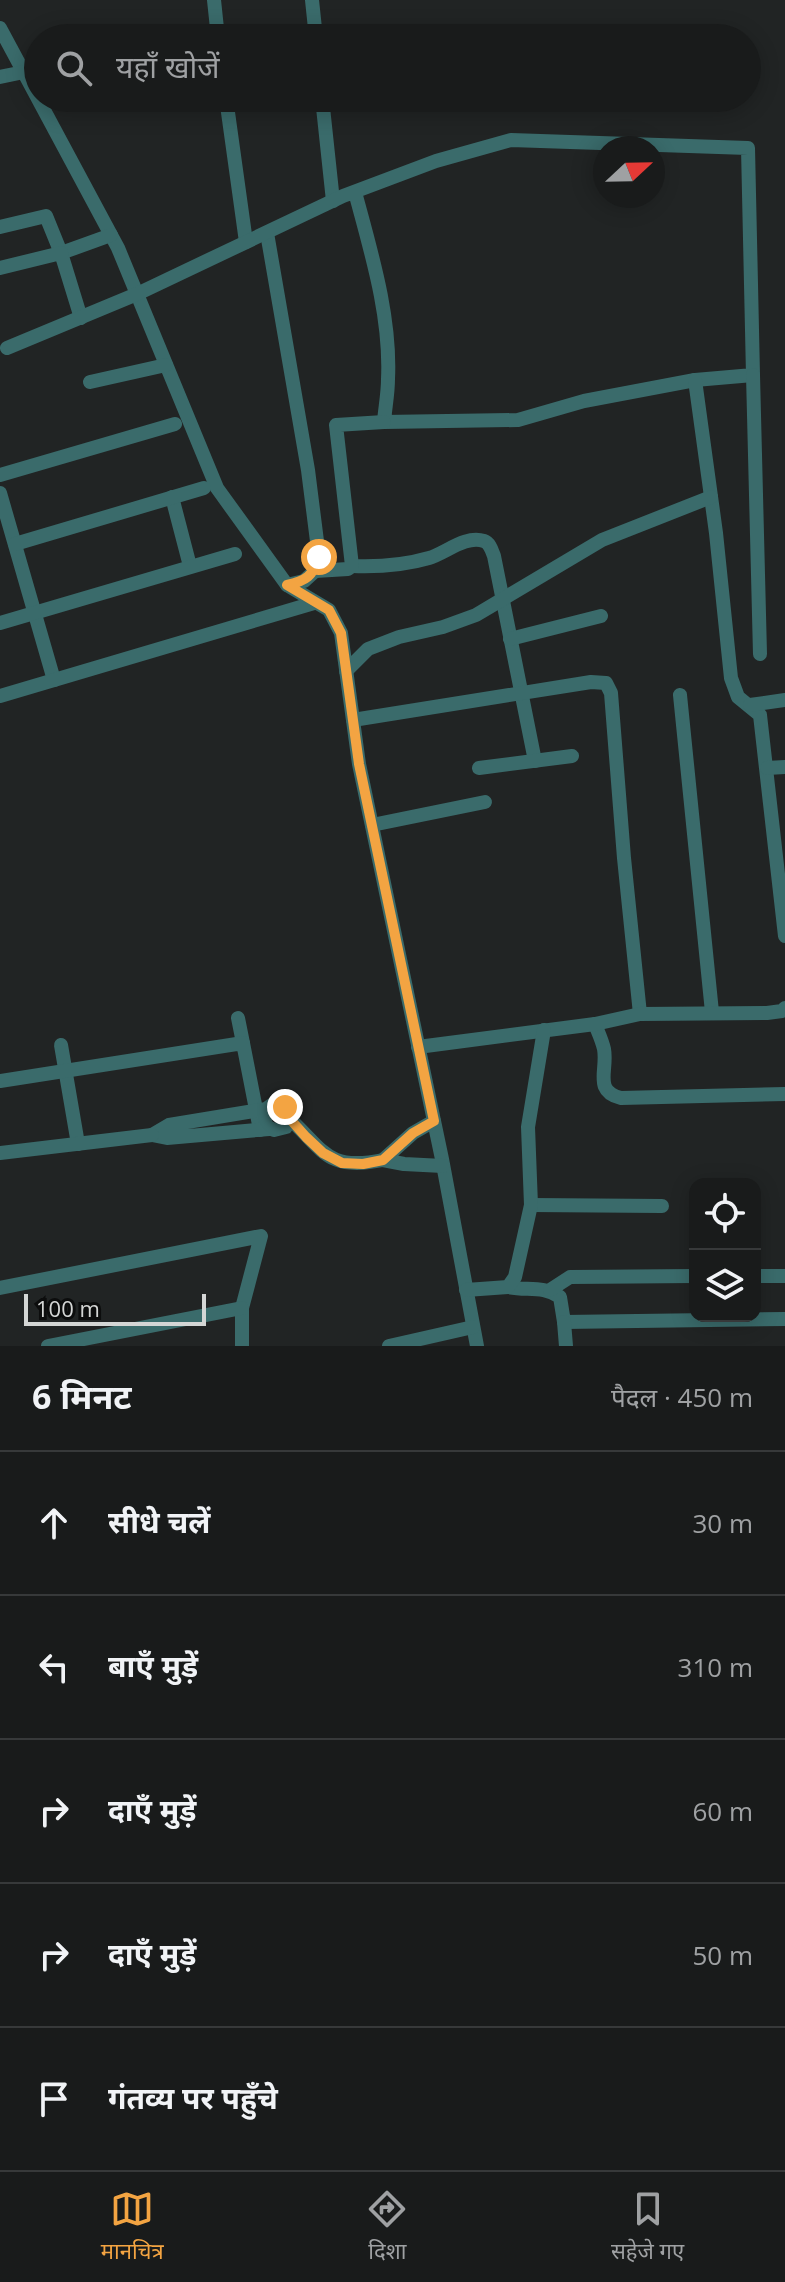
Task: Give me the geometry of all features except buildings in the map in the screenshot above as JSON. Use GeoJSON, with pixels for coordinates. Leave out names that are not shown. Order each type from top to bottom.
{"type":"FeatureCollection","features":[{"type":"Feature","properties":{"kind":"street"},"geometry":{"type":"LineString","coordinates":[[214,0],[217,24]]}},
{"type":"Feature","properties":{"kind":"street"},"geometry":{"type":"LineString","coordinates":[[312,0],[315,24]]}},
{"type":"Feature","properties":{"kind":"street"},"geometry":{"type":"LineString","coordinates":[[0,28],[24,72],[0,77]]}},
{"type":"Feature","properties":{"kind":"street"},"geometry":{"type":"LineString","coordinates":[[45,112],[111,235],[217,488],[287,585],[329,610],[341,633],[372,825],[477,1346]]}},
{"type":"Feature","properties":{"kind":"street"},"geometry":{"type":"LineString","coordinates":[[228,112],[246,242]]}},
{"type":"Feature","properties":{"kind":"street"},"geometry":{"type":"LineString","coordinates":[[323,112],[333,201]]}},
{"type":"Feature","properties":{"kind":"street"},"geometry":{"type":"LineString","coordinates":[[7,348],[137,294],[333,201],[436,161],[511,140],[748,148],[760,654]]}},
{"type":"Feature","properties":{"kind":"street"},"geometry":{"type":"LineString","coordinates":[[355,192],[373,259],[383,316],[389,377],[384,422]]}},
{"type":"Feature","properties":{"kind":"street"},"geometry":{"type":"LineString","coordinates":[[0,227],[46,216],[81,318]]}},
{"type":"Feature","properties":{"kind":"street"},"geometry":{"type":"LineString","coordinates":[[267,233],[310,482],[319,557],[315,571],[304,581],[287,585]]}},
{"type":"Feature","properties":{"kind":"street"},"geometry":{"type":"LineString","coordinates":[[0,268],[61,253],[111,235]]}},
{"type":"Feature","properties":{"kind":"street"},"geometry":{"type":"LineString","coordinates":[[90,382],[166,365]]}},
{"type":"Feature","properties":{"kind":"street"},"geometry":{"type":"LineString","coordinates":[[352,566],[336,425],[518,420],[584,401],[695,380],[753,375]]}},
{"type":"Feature","properties":{"kind":"street"},"geometry":{"type":"LineString","coordinates":[[695,380],[731,678],[738,697],[760,715],[780,843],[785,936]]}},
{"type":"Feature","properties":{"kind":"street"},"geometry":{"type":"LineString","coordinates":[[0,475],[175,424]]}},
{"type":"Feature","properties":{"kind":"street"},"geometry":{"type":"LineString","coordinates":[[15,544],[204,488]]}},
{"type":"Feature","properties":{"kind":"street"},"geometry":{"type":"LineString","coordinates":[[0,493],[54,680]]}},
{"type":"Feature","properties":{"kind":"street"},"geometry":{"type":"LineString","coordinates":[[172,497],[190,566]]}},
{"type":"Feature","properties":{"kind":"street"},"geometry":{"type":"LineString","coordinates":[[346,671],[368,649],[476,615],[602,540],[711,497]]}},
{"type":"Feature","properties":{"kind":"street"},"geometry":{"type":"LineString","coordinates":[[315,571],[399,564],[430,558],[458,544],[484,541],[490,545],[535,761]]}},
{"type":"Feature","properties":{"kind":"street"},"geometry":{"type":"LineString","coordinates":[[0,623],[235,554]]}},
{"type":"Feature","properties":{"kind":"street"},"geometry":{"type":"LineString","coordinates":[[0,696],[314,603]]}},
{"type":"Feature","properties":{"kind":"street"},"geometry":{"type":"LineString","coordinates":[[510,639],[601,616]]}},
{"type":"Feature","properties":{"kind":"street"},"geometry":{"type":"LineString","coordinates":[[353,720],[591,682],[606,683],[611,693],[640,1014]]}},
{"type":"Feature","properties":{"kind":"street"},"geometry":{"type":"LineString","coordinates":[[680,695],[712,1012]]}},
{"type":"Feature","properties":{"kind":"street"},"geometry":{"type":"LineString","coordinates":[[750,705],[785,700]]}},
{"type":"Feature","properties":{"kind":"street"},"geometry":{"type":"LineString","coordinates":[[479,768],[572,756]]}},
{"type":"Feature","properties":{"kind":"street"},"geometry":{"type":"LineString","coordinates":[[767,768],[785,767]]}},
{"type":"Feature","properties":{"kind":"street"},"geometry":{"type":"LineString","coordinates":[[372,825],[485,802]]}},
{"type":"Feature","properties":{"kind":"street"},"geometry":{"type":"LineString","coordinates":[[418,1047],[595,1024],[640,1014],[784,1010]]}},
{"type":"Feature","properties":{"kind":"street"},"geometry":{"type":"LineString","coordinates":[[238,1018],[264,1129]]}},
{"type":"Feature","properties":{"kind":"street"},"geometry":{"type":"LineString","coordinates":[[595,1024],[604,1050],[603,1080],[611,1096],[785,1094]]}},
{"type":"Feature","properties":{"kind":"street"},"geometry":{"type":"LineString","coordinates":[[508,1287],[515,1277],[531,1205],[528,1127],[544,1030]]}},
{"type":"Feature","properties":{"kind":"street"},"geometry":{"type":"LineString","coordinates":[[0,1081],[243,1043]]}},
{"type":"Feature","properties":{"kind":"street"},"geometry":{"type":"LineString","coordinates":[[61,1045],[78,1144]]}},
{"type":"Feature","properties":{"kind":"street"},"geometry":{"type":"LineString","coordinates":[[152,1135],[169,1125],[261,1110],[273,1104],[288,1110],[290,1119],[323,1153],[342,1163],[363,1164],[383,1160],[443,1166]]}},
{"type":"Feature","properties":{"kind":"street"},"geometry":{"type":"LineString","coordinates":[[0,1153],[152,1135],[167,1138],[282,1129],[290,1119]]}},
{"type":"Feature","properties":{"kind":"street"},"geometry":{"type":"LineString","coordinates":[[383,1160],[413,1133],[434,1121]]}},
{"type":"Feature","properties":{"kind":"street"},"geometry":{"type":"LineString","coordinates":[[531,1205],[662,1206]]}},
{"type":"Feature","properties":{"kind":"street"},"geometry":{"type":"LineString","coordinates":[[0,1288],[261,1236],[242,1308],[242,1346]]}},
{"type":"Feature","properties":{"kind":"street"},"geometry":{"type":"LineString","coordinates":[[466,1290],[508,1287],[550,1290],[570,1277],[689,1276]]}},
{"type":"Feature","properties":{"kind":"street"},"geometry":{"type":"LineString","coordinates":[[761,1276],[785,1276]]}},
{"type":"Feature","properties":{"kind":"street"},"geometry":{"type":"LineString","coordinates":[[550,1290],[560,1297],[566,1346]]}},
{"type":"Feature","properties":{"kind":"street"},"geometry":{"type":"LineString","coordinates":[[48,1346],[242,1308]]}},
{"type":"Feature","properties":{"kind":"street"},"geometry":{"type":"LineString","coordinates":[[564,1322],[785,1319]]}},
{"type":"Feature","properties":{"kind":"street"},"geometry":{"type":"LineString","coordinates":[[389,1346],[473,1327]]}},
{"type":"Feature","properties":{"kind":"route"},"geometry":{"type":"LineString","coordinates":[[285,1107],[290,1119],[306,1137],[323,1153],[342,1163],[363,1164],[383,1160],[413,1133],[434,1121],[359,764],[341,633],[329,610],[287,585],[304,581],[315,571],[319,557]]}}]}
